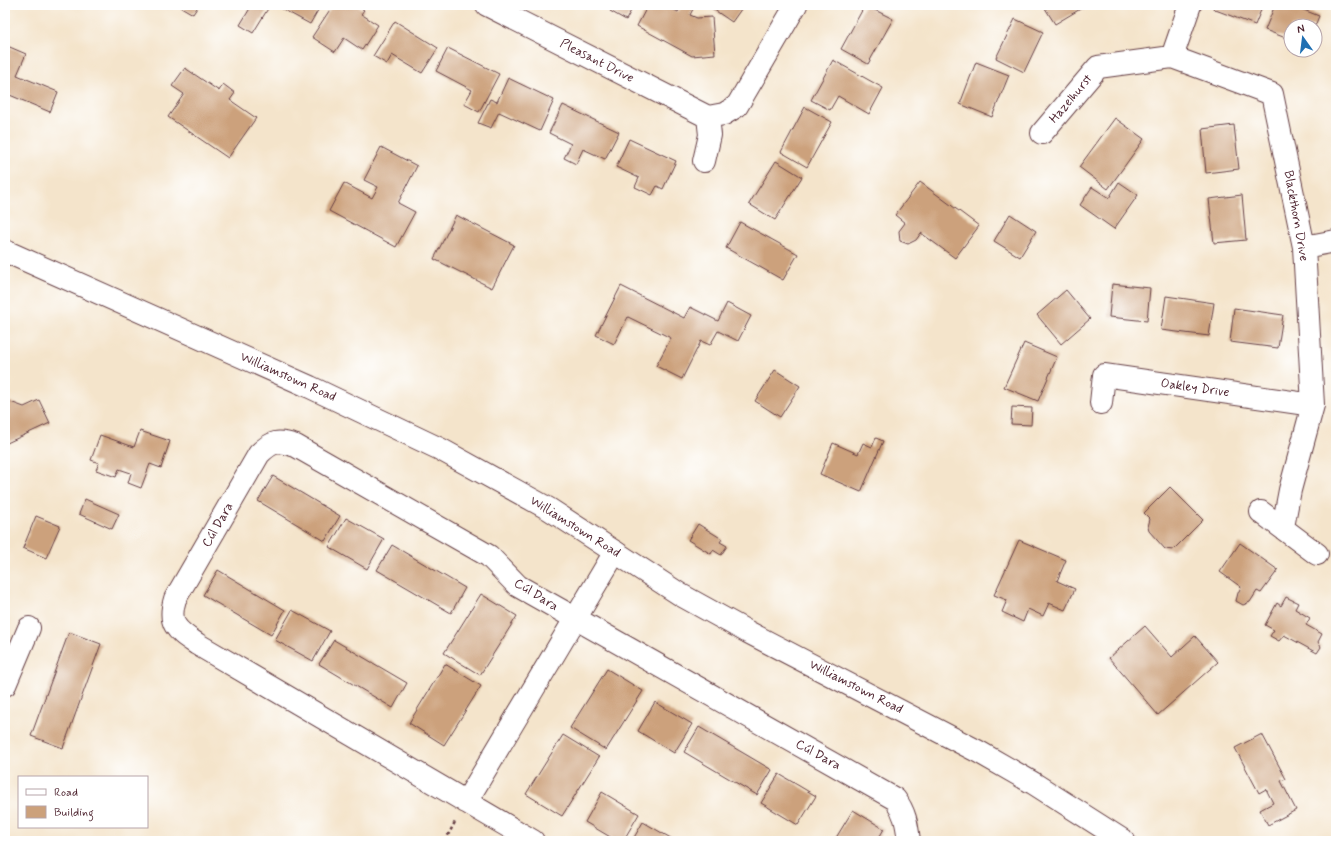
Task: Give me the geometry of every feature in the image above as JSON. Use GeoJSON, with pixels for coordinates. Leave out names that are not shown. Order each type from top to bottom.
{"type":"FeatureCollection","features":[{"type":"Feature","properties":{"kind":"street","name":"Pleasant Drive"},"geometry":{"type":"LineString","coordinates":[[487,5],[708,117]]}},
{"type":"Feature","properties":{"kind":"street"},"geometry":{"type":"LineString","coordinates":[[704,161],[710,135],[708,117],[724,114],[736,106],[796,5]]}},
{"type":"Feature","properties":{"kind":"street"},"geometry":{"type":"LineString","coordinates":[[1172,58],[1190,5]]}},
{"type":"Feature","properties":{"kind":"street","name":"Hazelhurst"},"geometry":{"type":"LineString","coordinates":[[1042,133],[1098,66],[1172,58]]}},
{"type":"Feature","properties":{"kind":"street","name":"Blackthorn Drive"},"geometry":{"type":"LineString","coordinates":[[1172,58],[1272,94],[1304,247],[1313,405],[1290,490],[1283,527]]}},
{"type":"Feature","properties":{"kind":"street"},"geometry":{"type":"LineString","coordinates":[[1304,247],[1336,241]]}},
{"type":"Feature","properties":{"kind":"street","name":"Williamstown Road"},"geometry":{"type":"LineString","coordinates":[[5,251],[379,418],[504,484],[555,513],[656,579],[708,609],[934,727],[1009,769],[1124,841]]}},
{"type":"Feature","properties":{"kind":"street","name":"Oakley Drive"},"geometry":{"type":"LineString","coordinates":[[1101,403],[1104,375],[1313,405]]}},
{"type":"Feature","properties":{"kind":"street","name":"Cúl Dara"},"geometry":{"type":"LineString","coordinates":[[533,841],[179,632],[174,623],[171,612],[175,599],[259,454],[268,445],[276,442],[296,446],[489,556],[518,586],[895,799],[903,810],[907,824],[909,841]]}},
{"type":"Feature","properties":{"kind":"street"},"geometry":{"type":"LineString","coordinates":[[1261,512],[1317,554]]}},
{"type":"Feature","properties":{"kind":"street"},"geometry":{"type":"LineString","coordinates":[[466,802],[615,552]]}},
{"type":"Feature","properties":{"kind":"street"},"geometry":{"type":"LineString","coordinates":[[5,685],[30,628]]}},
{"type":"Feature","properties":{"kind":"building"},"geometry":{"type":"Polygon","coordinates":[[[182,5],[199,5],[193,14],[181,7],[182,5]]]}},
{"type":"Feature","properties":{"kind":"building"},"geometry":{"type":"Polygon","coordinates":[[[252,5],[265,5],[269,7],[253,33],[240,25],[252,5]]]}},
{"type":"Feature","properties":{"kind":"building"},"geometry":{"type":"Polygon","coordinates":[[[275,5],[321,5],[310,24],[275,5]]]}},
{"type":"Feature","properties":{"kind":"building"},"geometry":{"type":"Polygon","coordinates":[[[333,5],[356,5],[364,10],[361,14],[378,25],[362,50],[344,38],[335,52],[312,37],[333,5]]]}},
{"type":"Feature","properties":{"kind":"building"},"geometry":{"type":"Polygon","coordinates":[[[613,5],[634,5],[626,20],[610,11],[613,5]]]}},
{"type":"Feature","properties":{"kind":"building"},"geometry":{"type":"Polygon","coordinates":[[[648,5],[665,5],[678,12],[682,5],[695,5],[690,15],[697,18],[712,17],[715,54],[692,56],[637,26],[648,5]]]}},
{"type":"Feature","properties":{"kind":"building"},"geometry":{"type":"Polygon","coordinates":[[[711,5],[744,5],[732,22],[710,7],[711,5]]]}},
{"type":"Feature","properties":{"kind":"building"},"geometry":{"type":"Polygon","coordinates":[[[865,5],[893,19],[868,64],[841,49],[865,5]]]}},
{"type":"Feature","properties":{"kind":"building"},"geometry":{"type":"Polygon","coordinates":[[[1043,5],[1087,5],[1055,24],[1043,5]]]}},
{"type":"Feature","properties":{"kind":"building"},"geometry":{"type":"Polygon","coordinates":[[[1215,5],[1263,5],[1255,25],[1213,9],[1215,5]]]}},
{"type":"Feature","properties":{"kind":"building"},"geometry":{"type":"Polygon","coordinates":[[[1275,5],[1291,5],[1319,16],[1318,18],[1283,18],[1283,37],[1265,30],[1275,5]]]}},
{"type":"Feature","properties":{"kind":"building"},"geometry":{"type":"Polygon","coordinates":[[[1015,19],[1043,32],[1024,72],[996,58],[1015,19]]]}},
{"type":"Feature","properties":{"kind":"building"},"geometry":{"type":"Polygon","coordinates":[[[395,21],[438,48],[422,73],[392,55],[387,64],[373,56],[395,21]]]}},
{"type":"Feature","properties":{"kind":"building"},"geometry":{"type":"Polygon","coordinates":[[[5,45],[26,54],[17,75],[58,92],[50,112],[5,93],[5,45]]]}},
{"type":"Feature","properties":{"kind":"building"},"geometry":{"type":"Polygon","coordinates":[[[448,48],[499,74],[479,112],[464,104],[472,90],[436,71],[448,48]]]}},
{"type":"Feature","properties":{"kind":"building"},"geometry":{"type":"Polygon","coordinates":[[[833,60],[883,88],[869,114],[838,96],[830,110],[811,100],[833,60]]]}},
{"type":"Feature","properties":{"kind":"building"},"geometry":{"type":"Polygon","coordinates":[[[976,62],[1009,75],[992,117],[960,104],[976,62]]]}},
{"type":"Feature","properties":{"kind":"building"},"geometry":{"type":"Polygon","coordinates":[[[185,68],[219,91],[223,84],[235,93],[230,100],[256,118],[228,158],[168,117],[184,94],[172,86],[185,68]]]}},
{"type":"Feature","properties":{"kind":"building"},"geometry":{"type":"Polygon","coordinates":[[[508,78],[554,100],[540,131],[499,112],[491,128],[478,123],[490,99],[497,102],[508,78]]]}},
{"type":"Feature","properties":{"kind":"building"},"geometry":{"type":"Polygon","coordinates":[[[563,105],[619,132],[605,159],[583,149],[576,164],[564,158],[571,144],[549,133],[563,105]]]}},
{"type":"Feature","properties":{"kind":"building"},"geometry":{"type":"Polygon","coordinates":[[[805,107],[832,122],[807,167],[781,152],[805,107]]]}},
{"type":"Feature","properties":{"kind":"building"},"geometry":{"type":"Polygon","coordinates":[[[1115,118],[1144,139],[1108,189],[1079,167],[1115,118]]]}},
{"type":"Feature","properties":{"kind":"building"},"geometry":{"type":"Polygon","coordinates":[[[1234,125],[1239,169],[1206,173],[1202,129],[1234,125]]]}},
{"type":"Feature","properties":{"kind":"building"},"geometry":{"type":"Polygon","coordinates":[[[629,139],[676,161],[663,189],[657,186],[652,195],[635,187],[639,178],[616,167],[629,139]]]}},
{"type":"Feature","properties":{"kind":"building"},"geometry":{"type":"Polygon","coordinates":[[[381,147],[417,166],[398,203],[415,212],[396,247],[329,211],[344,183],[372,198],[378,187],[364,180],[381,147]]]}},
{"type":"Feature","properties":{"kind":"building"},"geometry":{"type":"Polygon","coordinates":[[[776,161],[802,177],[775,220],[749,204],[776,161]]]}},
{"type":"Feature","properties":{"kind":"building"},"geometry":{"type":"Polygon","coordinates":[[[920,182],[979,226],[955,258],[921,233],[916,240],[908,244],[900,241],[899,231],[905,223],[895,215],[920,182]]]}},
{"type":"Feature","properties":{"kind":"building"},"geometry":{"type":"Polygon","coordinates":[[[1119,182],[1138,195],[1114,229],[1080,205],[1092,187],[1109,198],[1119,182]]]}},
{"type":"Feature","properties":{"kind":"building"},"geometry":{"type":"Polygon","coordinates":[[[1242,195],[1246,240],[1214,243],[1209,199],[1242,195]]]}},
{"type":"Feature","properties":{"kind":"building"},"geometry":{"type":"Polygon","coordinates":[[[1010,214],[1036,231],[1020,257],[994,241],[1010,214]]]}},
{"type":"Feature","properties":{"kind":"building"},"geometry":{"type":"Polygon","coordinates":[[[456,215],[514,245],[492,288],[434,259],[456,215]]]}},
{"type":"Feature","properties":{"kind":"building"},"geometry":{"type":"Polygon","coordinates":[[[740,222],[798,254],[783,280],[726,248],[740,222]]]}},
{"type":"Feature","properties":{"kind":"building"},"geometry":{"type":"Polygon","coordinates":[[[1112,284],[1150,288],[1147,321],[1109,317],[1112,284]]]}},
{"type":"Feature","properties":{"kind":"building"},"geometry":{"type":"Polygon","coordinates":[[[621,286],[684,318],[690,307],[718,321],[727,303],[751,316],[738,341],[718,331],[710,345],[701,341],[682,379],[656,366],[671,338],[628,317],[614,344],[596,335],[621,286]]]}},
{"type":"Feature","properties":{"kind":"building"},"geometry":{"type":"Polygon","coordinates":[[[1066,290],[1090,319],[1061,344],[1037,315],[1066,290]]]}},
{"type":"Feature","properties":{"kind":"building"},"geometry":{"type":"Polygon","coordinates":[[[1166,296],[1214,303],[1209,336],[1161,330],[1166,296]]]}},
{"type":"Feature","properties":{"kind":"building"},"geometry":{"type":"Polygon","coordinates":[[[1234,308],[1283,315],[1278,348],[1230,342],[1234,308]]]}},
{"type":"Feature","properties":{"kind":"building"},"geometry":{"type":"Polygon","coordinates":[[[1024,343],[1057,357],[1038,401],[1004,387],[1024,343]]]}},
{"type":"Feature","properties":{"kind":"building"},"geometry":{"type":"Polygon","coordinates":[[[775,370],[800,386],[780,417],[755,401],[775,370]]]}},
{"type":"Feature","properties":{"kind":"building"},"geometry":{"type":"Polygon","coordinates":[[[5,400],[24,407],[39,400],[50,423],[7,443],[5,448],[5,400]]]}},
{"type":"Feature","properties":{"kind":"building"},"geometry":{"type":"Polygon","coordinates":[[[1012,407],[1032,408],[1031,425],[1011,424],[1012,407]]]}},
{"type":"Feature","properties":{"kind":"building"},"geometry":{"type":"Polygon","coordinates":[[[140,431],[170,441],[161,468],[150,464],[141,488],[128,483],[131,473],[119,469],[116,477],[96,470],[99,463],[91,460],[100,435],[134,447],[140,431]]]}},
{"type":"Feature","properties":{"kind":"building"},"geometry":{"type":"Polygon","coordinates":[[[876,438],[883,441],[861,492],[820,474],[833,443],[858,454],[863,443],[872,447],[876,438]]]}},
{"type":"Feature","properties":{"kind":"building"},"geometry":{"type":"Polygon","coordinates":[[[273,476],[340,516],[325,541],[258,501],[273,476]]]}},
{"type":"Feature","properties":{"kind":"building"},"geometry":{"type":"Polygon","coordinates":[[[1170,487],[1203,520],[1173,550],[1165,549],[1149,531],[1148,527],[1150,519],[1144,513],[1170,487]]]}},
{"type":"Feature","properties":{"kind":"building"},"geometry":{"type":"Polygon","coordinates":[[[85,499],[119,514],[112,529],[79,514],[85,499]]]}},
{"type":"Feature","properties":{"kind":"building"},"geometry":{"type":"Polygon","coordinates":[[[36,516],[60,526],[46,558],[23,548],[36,516]]]}},
{"type":"Feature","properties":{"kind":"building"},"geometry":{"type":"Polygon","coordinates":[[[346,518],[384,539],[367,569],[329,547],[346,518]]]}},
{"type":"Feature","properties":{"kind":"building"},"geometry":{"type":"Polygon","coordinates":[[[698,524],[722,539],[720,542],[727,546],[721,555],[713,550],[711,554],[688,540],[698,524]]]}},
{"type":"Feature","properties":{"kind":"building"},"geometry":{"type":"Polygon","coordinates":[[[1019,540],[1066,560],[1057,581],[1075,589],[1065,610],[1049,603],[1043,616],[1028,609],[1023,622],[1002,612],[1007,600],[994,595],[1019,540]]]}},
{"type":"Feature","properties":{"kind":"building"},"geometry":{"type":"Polygon","coordinates":[[[1240,543],[1278,570],[1261,593],[1257,591],[1250,602],[1243,605],[1236,601],[1241,587],[1220,572],[1240,543]]]}},
{"type":"Feature","properties":{"kind":"building"},"geometry":{"type":"Polygon","coordinates":[[[392,545],[465,588],[451,613],[377,570],[392,545]]]}},
{"type":"Feature","properties":{"kind":"building"},"geometry":{"type":"Polygon","coordinates":[[[218,570],[285,610],[271,635],[203,595],[218,570]]]}},
{"type":"Feature","properties":{"kind":"building"},"geometry":{"type":"Polygon","coordinates":[[[481,594],[517,616],[480,675],[444,653],[481,594]]]}},
{"type":"Feature","properties":{"kind":"building"},"geometry":{"type":"Polygon","coordinates":[[[1286,597],[1298,603],[1295,609],[1310,618],[1306,625],[1322,634],[1318,642],[1321,647],[1317,653],[1284,635],[1279,641],[1270,636],[1274,630],[1265,625],[1277,603],[1281,606],[1286,597]]]}},
{"type":"Feature","properties":{"kind":"building"},"geometry":{"type":"Polygon","coordinates":[[[292,610],[330,631],[313,661],[275,640],[292,610]]]}},
{"type":"Feature","properties":{"kind":"building"},"geometry":{"type":"Polygon","coordinates":[[[1145,626],[1172,657],[1195,636],[1218,662],[1158,715],[1109,658],[1145,626]]]}},
{"type":"Feature","properties":{"kind":"building"},"geometry":{"type":"Polygon","coordinates":[[[69,632],[101,644],[63,748],[31,736],[69,632]]]}},
{"type":"Feature","properties":{"kind":"building"},"geometry":{"type":"Polygon","coordinates":[[[334,640],[407,683],[393,708],[319,664],[334,640]]]}},
{"type":"Feature","properties":{"kind":"building"},"geometry":{"type":"Polygon","coordinates":[[[445,664],[481,686],[444,745],[409,723],[445,664]]]}},
{"type":"Feature","properties":{"kind":"building"},"geometry":{"type":"Polygon","coordinates":[[[607,669],[643,691],[606,750],[570,728],[607,669]]]}},
{"type":"Feature","properties":{"kind":"building"},"geometry":{"type":"Polygon","coordinates":[[[655,702],[692,724],[674,753],[638,731],[655,702]]]}},
{"type":"Feature","properties":{"kind":"building"},"geometry":{"type":"Polygon","coordinates":[[[699,727],[772,770],[757,795],[684,752],[699,727]]]}},
{"type":"Feature","properties":{"kind":"building"},"geometry":{"type":"Polygon","coordinates":[[[1262,734],[1286,779],[1281,781],[1296,810],[1268,825],[1260,810],[1273,803],[1266,789],[1259,793],[1235,748],[1262,734]]]}},
{"type":"Feature","properties":{"kind":"building"},"geometry":{"type":"Polygon","coordinates":[[[563,735],[599,757],[562,816],[526,794],[563,735]]]}},
{"type":"Feature","properties":{"kind":"building"},"geometry":{"type":"Polygon","coordinates":[[[779,774],[816,796],[798,825],[761,803],[779,774]]]}},
{"type":"Feature","properties":{"kind":"building"},"geometry":{"type":"Polygon","coordinates":[[[602,792],[639,814],[623,841],[617,841],[585,822],[602,792]]]}},
{"type":"Feature","properties":{"kind":"building"},"geometry":{"type":"Polygon","coordinates":[[[853,810],[884,829],[877,841],[834,841],[853,810]]]}},
{"type":"Feature","properties":{"kind":"building"},"geometry":{"type":"Polygon","coordinates":[[[643,822],[662,833],[676,841],[632,841],[643,822]]]}}]}
